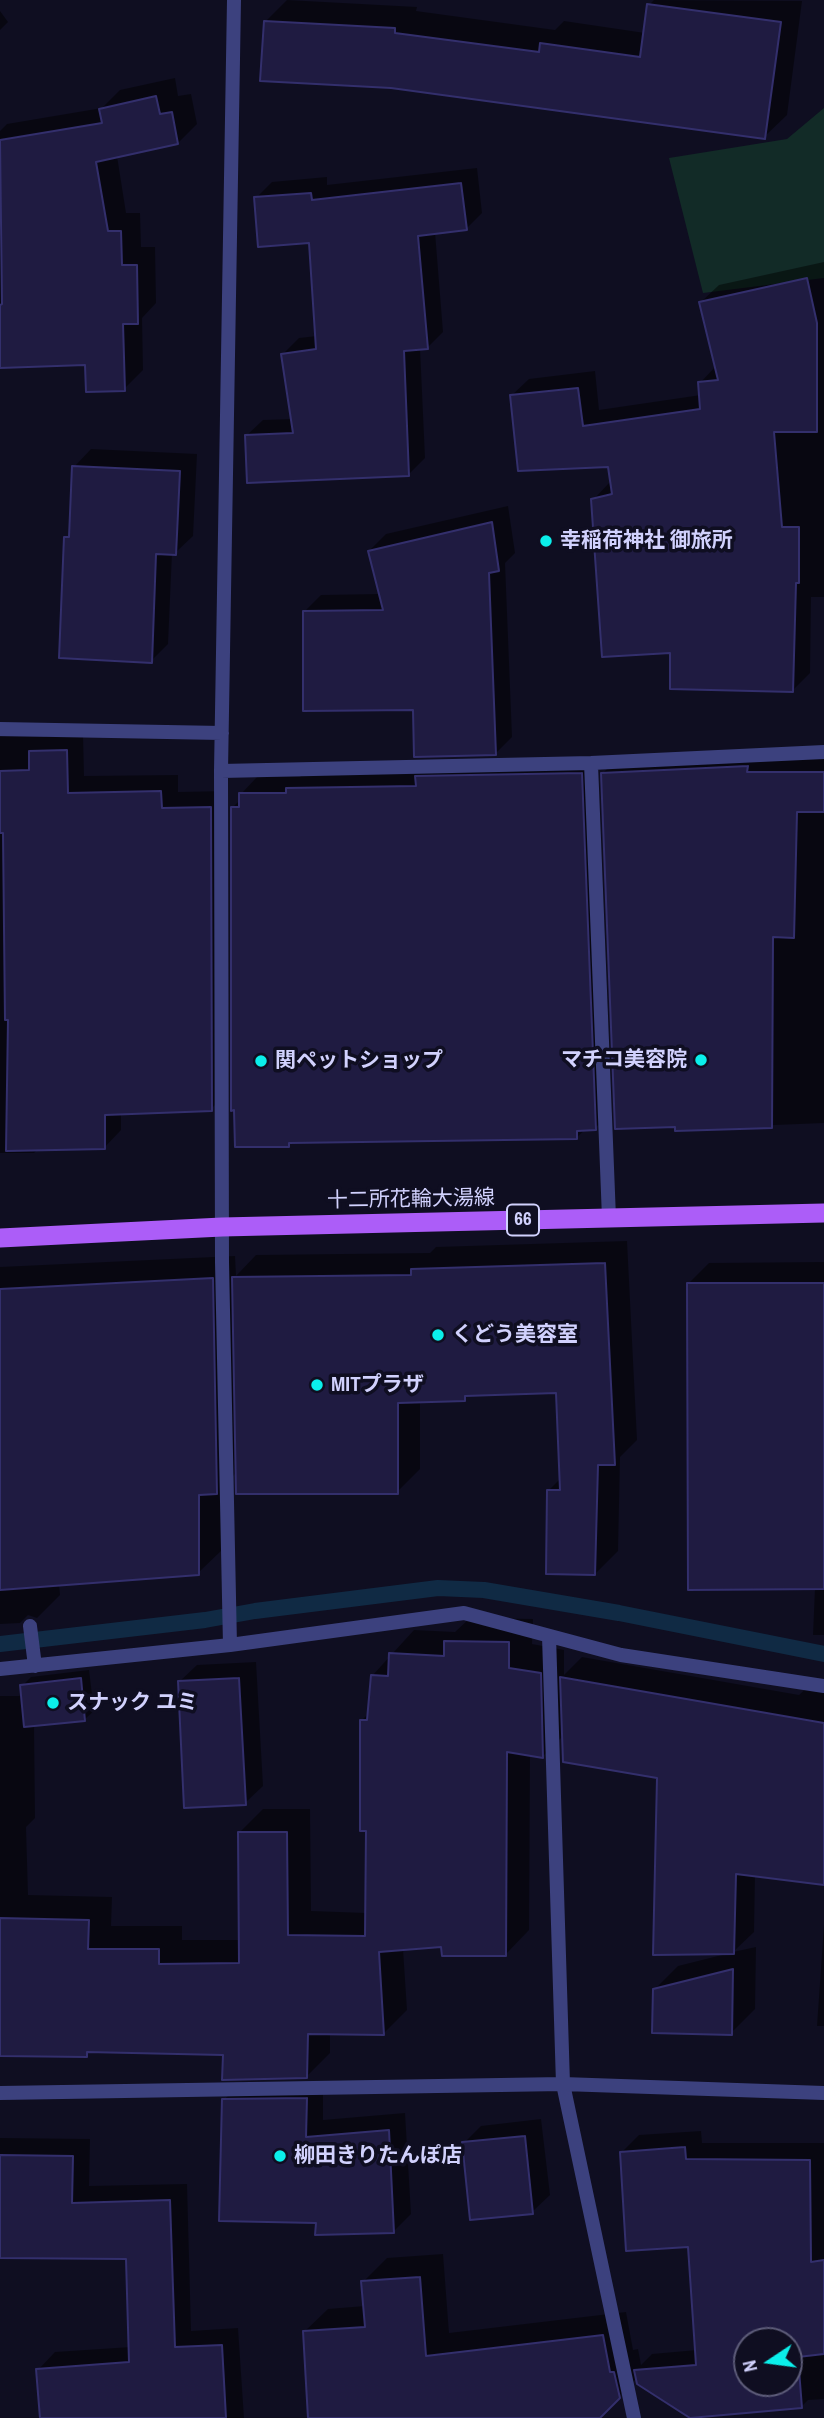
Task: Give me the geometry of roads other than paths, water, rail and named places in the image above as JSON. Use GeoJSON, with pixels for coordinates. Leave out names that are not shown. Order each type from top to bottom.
{"type":"FeatureCollection","features":[{"type":"Feature","properties":{"kind":"main road","name":"十二所花輪大湯線"},"geometry":{"type":"LineString","coordinates":[[0,1238],[222,1227],[824,1213]]}},
{"type":"Feature","properties":{"kind":"street"},"geometry":{"type":"LineString","coordinates":[[230,1643],[222,1227],[222,733],[234,0]]}},
{"type":"Feature","properties":{"kind":"street"},"geometry":{"type":"LineString","coordinates":[[0,729],[222,733]]}},
{"type":"Feature","properties":{"kind":"street"},"geometry":{"type":"LineString","coordinates":[[222,771],[591,763],[824,752]]}},
{"type":"Feature","properties":{"kind":"street"},"geometry":{"type":"LineString","coordinates":[[591,763],[609,1218]]}},
{"type":"Feature","properties":{"kind":"street"},"geometry":{"type":"LineString","coordinates":[[0,1669],[464,1613],[621,1655],[824,1686]]}},
{"type":"Feature","properties":{"kind":"street"},"geometry":{"type":"LineString","coordinates":[[30,1626],[35,1665]]}},
{"type":"Feature","properties":{"kind":"street"},"geometry":{"type":"LineString","coordinates":[[549,1636],[563,2084],[634,2418]]}},
{"type":"Feature","properties":{"kind":"street"},"geometry":{"type":"LineString","coordinates":[[0,2093],[563,2084],[824,2093]]}},
{"type":"Feature","properties":{"kind":"waterway"},"geometry":{"type":"LineString","coordinates":[[0,1644],[205,1620],[255,1611],[438,1588],[484,1590],[619,1613],[824,1654]]}},
{"type":"Feature","properties":{"kind":"place","name":"幸稲荷神社 御旅所"},"geometry":{"type":"Point","coordinates":[546,541]}},
{"type":"Feature","properties":{"kind":"place","name":"マチコ美容院"},"geometry":{"type":"Point","coordinates":[701,1060]}},
{"type":"Feature","properties":{"kind":"place","name":"関ペットショップ"},"geometry":{"type":"Point","coordinates":[261,1061]}},
{"type":"Feature","properties":{"kind":"place","name":"くどう美容室"},"geometry":{"type":"Point","coordinates":[438,1335]}},
{"type":"Feature","properties":{"kind":"place","name":"MITプラザ"},"geometry":{"type":"Point","coordinates":[317,1385]}},
{"type":"Feature","properties":{"kind":"place","name":"スナック ユミ"},"geometry":{"type":"Point","coordinates":[53,1703]}},
{"type":"Feature","properties":{"kind":"place","name":"柳田きりたんぽ店"},"geometry":{"type":"Point","coordinates":[280,2156]}}]}
